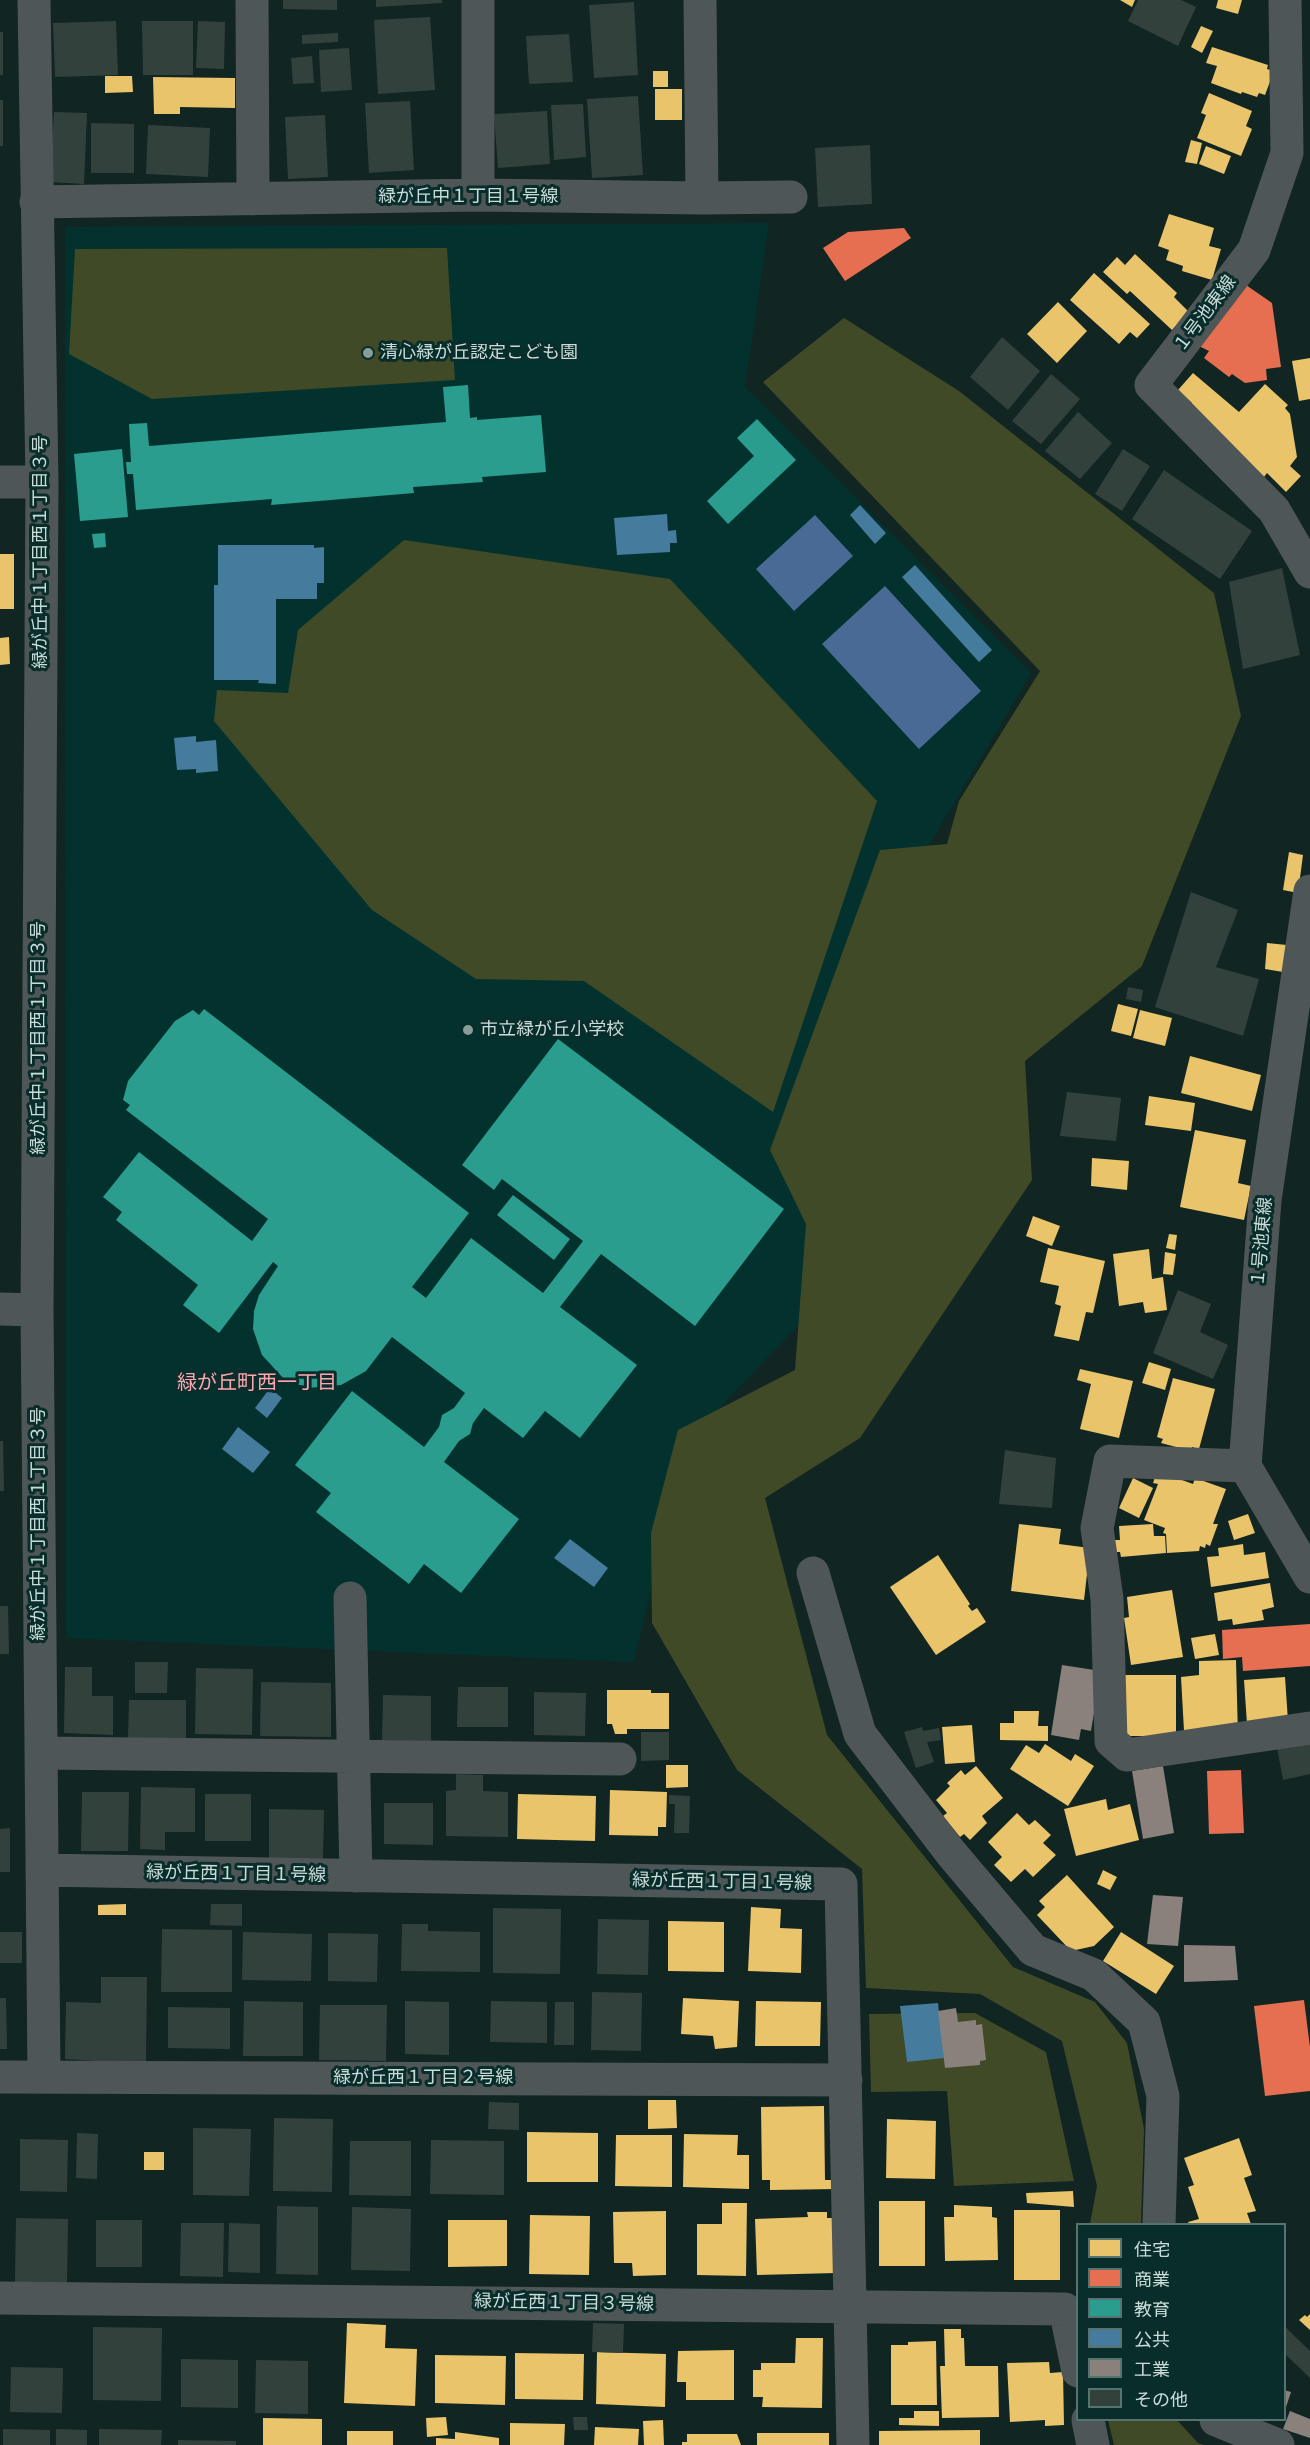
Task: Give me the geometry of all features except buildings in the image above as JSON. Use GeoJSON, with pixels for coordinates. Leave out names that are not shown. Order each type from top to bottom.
{"type":"FeatureCollection","features":[{"type":"Feature","properties":{"kind":"street","name":"緑が丘中１丁目西１丁目３号"},"geometry":{"type":"LineString","coordinates":[[34,0],[42,482],[38,1310],[44,2076]]}},
{"type":"Feature","properties":{"kind":"street"},"geometry":{"type":"LineString","coordinates":[[252,0],[253,199]]}},
{"type":"Feature","properties":{"kind":"street"},"geometry":{"type":"LineString","coordinates":[[478,0],[478,195]]}},
{"type":"Feature","properties":{"kind":"street"},"geometry":{"type":"LineString","coordinates":[[700,0],[702,198]]}},
{"type":"Feature","properties":{"kind":"street","name":"１号池東線"},"geometry":{"type":"LineString","coordinates":[[1285,0],[1287,153],[1254,250],[1151,385],[1274,510],[1310,572]]}},
{"type":"Feature","properties":{"kind":"street","name":"緑が丘中１丁目１号線"},"geometry":{"type":"LineString","coordinates":[[36,202],[478,195],[791,197]]}},
{"type":"Feature","properties":{"kind":"street"},"geometry":{"type":"LineString","coordinates":[[0,482],[42,482]]}},
{"type":"Feature","properties":{"kind":"street","name":"１号池東線"},"geometry":{"type":"LineString","coordinates":[[1245,1466],[1265,1200],[1310,891]]}},
{"type":"Feature","properties":{"kind":"street"},"geometry":{"type":"LineString","coordinates":[[0,1309],[38,1310]]}},
{"type":"Feature","properties":{"kind":"street"},"geometry":{"type":"LineString","coordinates":[[1310,1577],[1245,1466],[1110,1461],[1097,1528],[1107,1599],[1111,1741],[1127,1755],[1310,1728]]}},
{"type":"Feature","properties":{"kind":"street"},"geometry":{"type":"LineString","coordinates":[[813,1573],[860,1734],[951,1853],[1033,1950],[1094,1975],[1144,2022],[1163,2096],[1159,2223]]}},
{"type":"Feature","properties":{"kind":"street"},"geometry":{"type":"LineString","coordinates":[[350,1598],[356,1875]]}},
{"type":"Feature","properties":{"kind":"street"},"geometry":{"type":"LineString","coordinates":[[41,1753],[620,1759]]}},
{"type":"Feature","properties":{"kind":"street","name":"緑が丘西１丁目１号線"},"geometry":{"type":"LineString","coordinates":[[42,1870],[841,1884],[853,2445]]}},
{"type":"Feature","properties":{"kind":"street","name":"緑が丘西１丁目２号線"},"geometry":{"type":"LineString","coordinates":[[0,2077],[846,2080]]}},
{"type":"Feature","properties":{"kind":"street","name":"緑が丘西１丁目３号線"},"geometry":{"type":"LineString","coordinates":[[0,2298],[1065,2309],[1076,2365]]}},
{"type":"Feature","properties":{"kind":"street"},"geometry":{"type":"LineString","coordinates":[[1088,2421],[1093,2445]]}},
{"type":"Feature","properties":{"kind":"street"},"geometry":{"type":"LineString","coordinates":[[1218,2421],[1278,2445]]}},
{"type":"Feature","properties":{"kind":"shaded area","name":"市立緑が丘小学校"},"geometry":{"type":"Polygon","coordinates":[[[769,223],[745,387],[1031,673],[905,886],[816,1307],[685,1444],[634,1662],[66,1638],[65,227],[769,223]]]}},
{"type":"Feature","properties":{"kind":"shaded area"},"geometry":{"type":"Polygon","coordinates":[[[447,248],[455,380],[152,399],[69,354],[75,249],[447,248]]]}},
{"type":"Feature","properties":{"kind":"shaded area"},"geometry":{"type":"Polygon","coordinates":[[[844,318],[959,391],[1214,593],[1241,716],[1142,966],[1025,1061],[1032,1180],[860,1438],[765,1498],[827,1735],[1013,1967],[1095,2002],[1127,2043],[1144,2129],[1141,2223],[1090,2223],[1097,2186],[1062,2041],[980,1994],[866,1988],[862,1869],[737,1770],[652,1623],[651,1533],[678,1430],[795,1370],[806,1224],[770,1150],[880,850],[947,844],[959,801],[1040,671],[763,382],[844,318]]]}},
{"type":"Feature","properties":{"kind":"shaded area"},"geometry":{"type":"Polygon","coordinates":[[[404,540],[670,579],[877,801],[773,1112],[584,981],[476,979],[372,910],[214,721],[217,690],[288,693],[298,630],[404,540]]]}},
{"type":"Feature","properties":{"kind":"shaded area"},"geometry":{"type":"Polygon","coordinates":[[[975,2013],[1046,2052],[1074,2181],[954,2186],[947,2091],[871,2092],[869,2014],[975,2013]]]}},
{"type":"Feature","properties":{"kind":"shaded area"},"geometry":{"type":"Polygon","coordinates":[[[1108,2421],[1178,2421],[1198,2443],[1204,2445],[1114,2445],[1108,2421]]]}},
{"type":"Feature","properties":{"kind":"water"},"geometry":{"type":"Polygon","coordinates":[[[815,515],[853,556],[794,611],[756,569],[815,515]]]}},
{"type":"Feature","properties":{"kind":"water"},"geometry":{"type":"Polygon","coordinates":[[[885,586],[981,691],[919,749],[822,644],[885,586]]]}},
{"type":"Feature","properties":{"kind":"place","name":"清心緑が丘認定こども園"},"geometry":{"type":"Point","coordinates":[368,353]}},
{"type":"Feature","properties":{"kind":"place","name":"市立緑が丘小学校"},"geometry":{"type":"Point","coordinates":[468,1030]}},
{"type":"Feature","properties":{"kind":"district","name":"緑が丘町西一丁目"},"geometry":{"type":"Point","coordinates":[257,1383]}}]}
